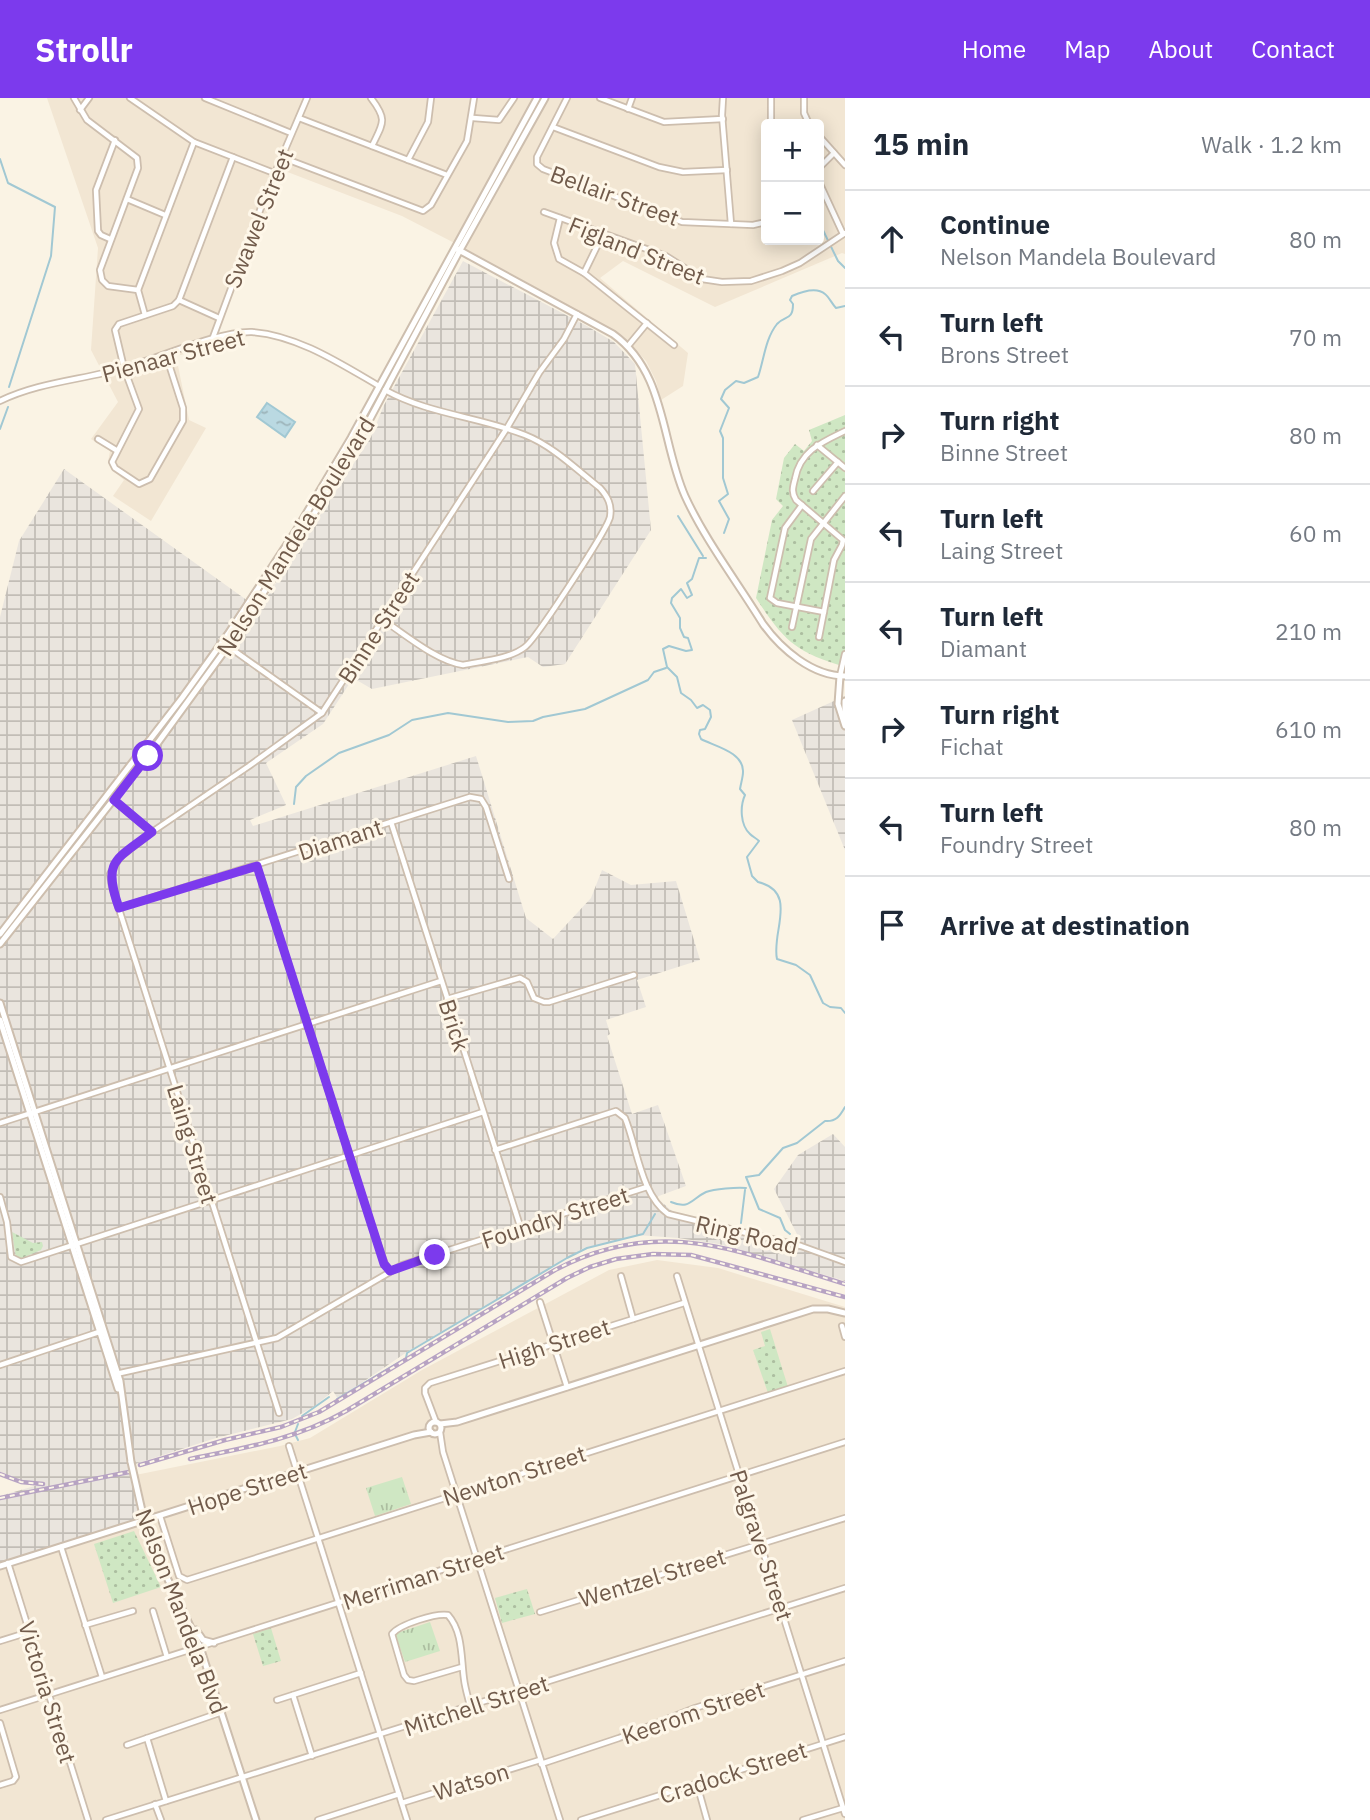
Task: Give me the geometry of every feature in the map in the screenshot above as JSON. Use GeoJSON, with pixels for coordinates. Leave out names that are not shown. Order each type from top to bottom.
{"type":"FeatureCollection","features":[{"type":"Feature","properties":{"kind":"street"},"geometry":{"type":"LineString","coordinates":[[74,98],[87,120],[134,154],[138,163],[101,267],[103,282],[111,288],[138,290]]}},
{"type":"Feature","properties":{"kind":"street"},"geometry":{"type":"LineString","coordinates":[[80,111],[89,98]]}},
{"type":"Feature","properties":{"kind":"street"},"geometry":{"type":"LineString","coordinates":[[130,98],[194,142],[275,173]]}},
{"type":"Feature","properties":{"kind":"street"},"geometry":{"type":"LineString","coordinates":[[205,98],[292,133]]}},
{"type":"Feature","properties":{"kind":"street","name":"Swawel Street"},"geometry":{"type":"LineString","coordinates":[[212,340],[281,157],[307,98]]}},
{"type":"Feature","properties":{"kind":"street"},"geometry":{"type":"LineString","coordinates":[[371,98],[384,119],[372,146]]}},
{"type":"Feature","properties":{"kind":"street"},"geometry":{"type":"LineString","coordinates":[[408,160],[428,122],[431,98]]}},
{"type":"Feature","properties":{"kind":"street"},"geometry":{"type":"LineString","coordinates":[[281,157],[419,211],[428,209],[467,141],[474,98]]}},
{"type":"Feature","properties":{"kind":"street"},"geometry":{"type":"LineString","coordinates":[[472,118],[499,120],[514,98]]}},
{"type":"Feature","properties":{"kind":"street","name":"Nelson Mandela Boulevard"},"geometry":{"type":"LineString","coordinates":[[0,944],[114,800],[229,646],[325,498],[514,146],[537,98]]}},
{"type":"Feature","properties":{"kind":"street","name":"Nelson Mandela Boulevard"},"geometry":{"type":"LineString","coordinates":[[514,146],[545,98]]}},
{"type":"Feature","properties":{"kind":"street","name":"Bellair Street"},"geometry":{"type":"LineString","coordinates":[[567,98],[537,157],[537,164],[543,169],[682,222],[761,224]]}},
{"type":"Feature","properties":{"kind":"street"},"geometry":{"type":"LineString","coordinates":[[600,98],[664,122],[723,119]]}},
{"type":"Feature","properties":{"kind":"street"},"geometry":{"type":"LineString","coordinates":[[628,109],[632,98]]}},
{"type":"Feature","properties":{"kind":"street"},"geometry":{"type":"LineString","coordinates":[[723,98],[731,224]]}},
{"type":"Feature","properties":{"kind":"street"},"geometry":{"type":"LineString","coordinates":[[771,98],[771,119]]}},
{"type":"Feature","properties":{"kind":"street"},"geometry":{"type":"LineString","coordinates":[[804,98],[807,119]]}},
{"type":"Feature","properties":{"kind":"street"},"geometry":{"type":"LineString","coordinates":[[299,118],[447,175]]}},
{"type":"Feature","properties":{"kind":"street"},"geometry":{"type":"LineString","coordinates":[[553,127],[659,167],[683,172],[727,170]]}},
{"type":"Feature","properties":{"kind":"street"},"geometry":{"type":"LineString","coordinates":[[110,239],[99,231],[96,191],[115,140]]}},
{"type":"Feature","properties":{"kind":"street"},"geometry":{"type":"LineString","coordinates":[[145,314],[138,290],[194,142]]}},
{"type":"Feature","properties":{"kind":"street"},"geometry":{"type":"LineString","coordinates":[[824,142],[845,165]]}},
{"type":"Feature","properties":{"kind":"street"},"geometry":{"type":"LineString","coordinates":[[824,163],[834,153]]}},
{"type":"Feature","properties":{"kind":"street"},"geometry":{"type":"LineString","coordinates":[[166,355],[183,408],[183,421],[150,479],[144,484],[135,482],[113,465],[112,458],[139,409],[124,368],[115,334],[116,328],[145,314],[173,306],[179,300],[233,157]]}},
{"type":"Feature","properties":{"kind":"street"},"geometry":{"type":"LineString","coordinates":[[824,192],[844,233]]}},
{"type":"Feature","properties":{"kind":"street"},"geometry":{"type":"LineString","coordinates":[[127,199],[166,215]]}},
{"type":"Feature","properties":{"kind":"street","name":"Figland Street"},"geometry":{"type":"LineString","coordinates":[[544,212],[667,256],[702,279],[735,282],[760,279],[792,267],[844,233]]}},
{"type":"Feature","properties":{"kind":"street"},"geometry":{"type":"LineString","coordinates":[[560,218],[555,236],[555,253],[559,259],[584,273],[674,345]]}},
{"type":"Feature","properties":{"kind":"street"},"geometry":{"type":"LineString","coordinates":[[584,273],[603,234]]}},
{"type":"Feature","properties":{"kind":"street"},"geometry":{"type":"LineString","coordinates":[[457,249],[578,314],[628,346],[643,366],[653,386],[685,494],[763,624],[791,655],[812,667],[842,676]]}},
{"type":"Feature","properties":{"kind":"street"},"geometry":{"type":"LineString","coordinates":[[179,300],[219,318]]}},
{"type":"Feature","properties":{"kind":"street","name":"Binne Street"},"geometry":{"type":"LineString","coordinates":[[110,874],[120,857],[152,832],[322,713],[578,314]]}},
{"type":"Feature","properties":{"kind":"street"},"geometry":{"type":"LineString","coordinates":[[628,346],[647,323]]}},
{"type":"Feature","properties":{"kind":"street","name":"Pienaar Street"},"geometry":{"type":"LineString","coordinates":[[0,401],[46,384],[124,368],[233,334],[251,332],[291,341],[417,404],[507,428],[544,444],[606,494],[611,507],[608,523],[524,649],[463,664],[449,662],[383,620]]}},
{"type":"Feature","properties":{"kind":"street","name":"Nelson Mandela Boulevard"},"geometry":{"type":"LineString","coordinates":[[0,934],[222,642],[297,529],[382,388]]}},
{"type":"Feature","properties":{"kind":"street"},"geometry":{"type":"LineString","coordinates":[[819,637],[836,554],[843,542],[841,536],[802,505],[793,494],[797,468],[817,445],[845,432]]}},
{"type":"Feature","properties":{"kind":"street"},"geometry":{"type":"LineString","coordinates":[[98,439],[116,450]]}},
{"type":"Feature","properties":{"kind":"street"},"geometry":{"type":"LineString","coordinates":[[817,445],[845,468]]}},
{"type":"Feature","properties":{"kind":"street"},"geometry":{"type":"LineString","coordinates":[[813,491],[838,462]]}},
{"type":"Feature","properties":{"kind":"street"},"geometry":{"type":"LineString","coordinates":[[792,627],[811,539],[844,500]]}},
{"type":"Feature","properties":{"kind":"street"},"geometry":{"type":"LineString","coordinates":[[802,505],[785,528],[770,596],[773,602],[824,612]]}},
{"type":"Feature","properties":{"kind":"street"},"geometry":{"type":"LineString","coordinates":[[222,642],[322,713]]}},
{"type":"Feature","properties":{"kind":"street"},"geometry":{"type":"LineString","coordinates":[[845,654],[838,704],[845,726]]}},
{"type":"Feature","properties":{"kind":"street"},"geometry":{"type":"LineString","coordinates":[[845,701],[845,717]]}},
{"type":"Feature","properties":{"kind":"street"},"geometry":{"type":"LineString","coordinates":[[107,796],[152,832]]}},
{"type":"Feature","properties":{"kind":"street","name":"Diamant"},"geometry":{"type":"LineString","coordinates":[[119,908],[470,797],[481,800],[486,807],[509,879]]}},
{"type":"Feature","properties":{"kind":"street","name":"Brick"},"geometry":{"type":"LineString","coordinates":[[391,822],[520,1228]]}},
{"type":"Feature","properties":{"kind":"street"},"geometry":{"type":"LineString","coordinates":[[257,866],[384,1264],[390,1271]]}},
{"type":"Feature","properties":{"kind":"street"},"geometry":{"type":"LineString","coordinates":[[50,870],[56,874]]}},
{"type":"Feature","properties":{"kind":"street","name":"Laing Street"},"geometry":{"type":"LineString","coordinates":[[110,874],[279,1413]]}},
{"type":"Feature","properties":{"kind":"street"},"geometry":{"type":"LineString","coordinates":[[28,898],[34,903]]}},
{"type":"Feature","properties":{"kind":"street"},"geometry":{"type":"LineString","coordinates":[[447,999],[520,978],[527,982],[534,998],[544,1002],[634,975]]}},
{"type":"Feature","properties":{"kind":"street"},"geometry":{"type":"LineString","coordinates":[[0,1123],[441,982]]}},
{"type":"Feature","properties":{"kind":"street","name":"Nelson Mandela Blvd"},"geometry":{"type":"LineString","coordinates":[[0,1003],[115,1374],[122,1400],[136,1491],[145,1524],[200,1647],[256,1820]]}},
{"type":"Feature","properties":{"kind":"street","name":"Nelson Mandela Blvd"},"geometry":{"type":"LineString","coordinates":[[0,1020],[32,1112]]}},
{"type":"Feature","properties":{"kind":"street"},"geometry":{"type":"LineString","coordinates":[[495,1150],[612,1111],[620,1112],[625,1118],[647,1187]]}},
{"type":"Feature","properties":{"kind":"street"},"geometry":{"type":"LineString","coordinates":[[0,1197],[13,1259],[21,1262],[483,1112]]}},
{"type":"Feature","properties":{"kind":"street","name":"Ring Road"},"geometry":{"type":"LineString","coordinates":[[647,1187],[654,1201],[674,1217],[801,1246],[845,1262]]}},
{"type":"Feature","properties":{"kind":"street","name":"Foundry Street"},"geometry":{"type":"LineString","coordinates":[[115,1374],[276,1338],[390,1271],[414,1261],[647,1187]]}},
{"type":"Feature","properties":{"kind":"street"},"geometry":{"type":"LineString","coordinates":[[621,1276],[633,1319]]}},
{"type":"Feature","properties":{"kind":"street","name":"Palgrave Street"},"geometry":{"type":"LineString","coordinates":[[677,1276],[844,1811]]}},
{"type":"Feature","properties":{"kind":"street"},"geometry":{"type":"LineString","coordinates":[[540,1302],[567,1387]]}},
{"type":"Feature","properties":{"kind":"street","name":"High Street"},"geometry":{"type":"LineString","coordinates":[[435,1428],[425,1388],[437,1380],[684,1303]]}},
{"type":"Feature","properties":{"kind":"street","name":"Hope Street"},"geometry":{"type":"LineString","coordinates":[[0,1566],[813,1309],[845,1313]]}},
{"type":"Feature","properties":{"kind":"street"},"geometry":{"type":"LineString","coordinates":[[842,1326],[845,1338]]}},
{"type":"Feature","properties":{"kind":"street"},"geometry":{"type":"LineString","coordinates":[[0,1365],[100,1332]]}},
{"type":"Feature","properties":{"kind":"street","name":"Newton Street"},"geometry":{"type":"LineString","coordinates":[[160,1516],[178,1573],[183,1580],[845,1371]]}},
{"type":"Feature","properties":{"kind":"street"},"geometry":{"type":"LineString","coordinates":[[435,1428],[559,1820]]}},
{"type":"Feature","properties":{"kind":"street","name":"Merriman Street"},"geometry":{"type":"LineString","coordinates":[[0,1710],[845,1441]]}},
{"type":"Feature","properties":{"kind":"street"},"geometry":{"type":"LineString","coordinates":[[289,1446],[407,1820]]}},
{"type":"Feature","properties":{"kind":"street","name":"Wentzel Street"},"geometry":{"type":"LineString","coordinates":[[540,1612],[845,1518]]}},
{"type":"Feature","properties":{"kind":"street"},"geometry":{"type":"LineString","coordinates":[[61,1547],[102,1677]]}},
{"type":"Feature","properties":{"kind":"street","name":"Victoria Street"},"geometry":{"type":"LineString","coordinates":[[8,1563],[88,1820]]}},
{"type":"Feature","properties":{"kind":"street","name":"Mitchell Street"},"geometry":{"type":"LineString","coordinates":[[106,1820],[845,1588]]}},
{"type":"Feature","properties":{"kind":"street"},"geometry":{"type":"LineString","coordinates":[[85,1625],[133,1611]]}},
{"type":"Feature","properties":{"kind":"street"},"geometry":{"type":"LineString","coordinates":[[153,1611],[167,1657]]}},
{"type":"Feature","properties":{"kind":"street"},"geometry":{"type":"LineString","coordinates":[[462,1667],[414,1681],[408,1680],[404,1675],[393,1634],[398,1628],[434,1616],[448,1615],[459,1639],[470,1706]]}},
{"type":"Feature","properties":{"kind":"street"},"geometry":{"type":"LineString","coordinates":[[189,1623],[203,1640],[214,1643]]}},
{"type":"Feature","properties":{"kind":"street"},"geometry":{"type":"LineString","coordinates":[[0,1642],[29,1632]]}},
{"type":"Feature","properties":{"kind":"street","name":"Keerom Street"},"geometry":{"type":"LineString","coordinates":[[540,1762],[606,1742],[695,1708],[845,1661]]}},
{"type":"Feature","properties":{"kind":"street"},"geometry":{"type":"LineString","coordinates":[[277,1700],[361,1674]]}},
{"type":"Feature","properties":{"kind":"street"},"geometry":{"type":"LineString","coordinates":[[293,1695],[312,1756]]}},
{"type":"Feature","properties":{"kind":"street"},"geometry":{"type":"LineString","coordinates":[[127,1745],[222,1712]]}},
{"type":"Feature","properties":{"kind":"street"},"geometry":{"type":"LineString","coordinates":[[0,1723],[16,1777],[0,1786]]}},
{"type":"Feature","properties":{"kind":"street","name":"Cradock Street"},"geometry":{"type":"LineString","coordinates":[[581,1820],[845,1737]]}},
{"type":"Feature","properties":{"kind":"street"},"geometry":{"type":"LineString","coordinates":[[147,1738],[166,1801]]}},
{"type":"Feature","properties":{"kind":"street","name":"Watson"},"geometry":{"type":"LineString","coordinates":[[402,1803],[540,1762]]}},
{"type":"Feature","properties":{"kind":"street"},"geometry":{"type":"LineString","coordinates":[[697,1784],[707,1820]]}},
{"type":"Feature","properties":{"kind":"street"},"geometry":{"type":"LineString","coordinates":[[318,1820],[399,1794]]}},
{"type":"Feature","properties":{"kind":"street"},"geometry":{"type":"LineString","coordinates":[[155,1804],[161,1820]]}},
{"type":"Feature","properties":{"kind":"street"},"geometry":{"type":"LineString","coordinates":[[803,1820],[844,1811]]}},
{"type":"Feature","properties":{"kind":"shaded area"},"geometry":{"type":"Polygon","coordinates":[[[47,98],[845,98],[845,254],[715,307],[623,261],[600,278],[688,353],[683,386],[661,400],[656,381],[646,361],[622,335],[402,216],[285,171],[209,348],[176,356],[189,420],[206,428],[151,521],[113,496],[124,480],[112,470],[108,462],[110,451],[91,439],[118,402],[91,350],[98,248],[47,98]]]}},
{"type":"Feature","properties":{"kind":"shaded area"},"geometry":{"type":"Polygon","coordinates":[[[463,261],[614,342],[635,364],[651,530],[565,664],[543,667],[528,657],[372,689],[353,678],[323,724],[266,763],[286,805],[250,820],[253,826],[476,756],[526,918],[553,939],[591,898],[602,870],[631,885],[676,881],[700,960],[637,980],[646,1007],[606,1020],[610,1034],[607,1036],[632,1114],[658,1105],[686,1186],[656,1197],[673,1212],[801,1242],[774,1189],[798,1155],[833,1134],[845,1147],[845,1281],[719,1244],[678,1238],[637,1235],[584,1248],[407,1352],[338,1399],[333,1391],[315,1406],[292,1419],[216,1438],[129,1466],[141,1519],[0,1563],[0,1496],[45,1483],[22,1482],[0,1472],[0,617],[19,541],[64,469],[259,609],[371,437],[384,405],[463,261]]]}},
{"type":"Feature","properties":{"kind":"shaded area"},"geometry":{"type":"Polygon","coordinates":[[[845,696],[845,850],[792,720],[845,696]]]}},
{"type":"Feature","properties":{"kind":"shaded area"},"geometry":{"type":"Polygon","coordinates":[[[657,1260],[718,1268],[845,1307],[845,1820],[0,1820],[0,1498],[51,1492],[310,1438],[422,1370],[609,1270],[657,1260]]]}},
{"type":"Feature","properties":{"kind":"green space"},"geometry":{"type":"Polygon","coordinates":[[[845,415],[845,667],[814,656],[792,643],[756,598],[772,520],[783,506],[776,499],[784,458],[795,444],[804,451],[812,441],[809,430],[845,415]]]}},
{"type":"Feature","properties":{"kind":"green space"},"geometry":{"type":"Polygon","coordinates":[[[12,1232],[33,1243],[42,1242],[41,1250],[16,1258],[12,1232]]]}},
{"type":"Feature","properties":{"kind":"green space"},"geometry":{"type":"Polygon","coordinates":[[[770,1329],[788,1387],[768,1393],[753,1350],[765,1346],[761,1332],[770,1329]]]}},
{"type":"Feature","properties":{"kind":"green space"},"geometry":{"type":"Polygon","coordinates":[[[402,1477],[411,1504],[375,1516],[366,1488],[402,1477]]]}},
{"type":"Feature","properties":{"kind":"green space"},"geometry":{"type":"Polygon","coordinates":[[[134,1531],[161,1587],[113,1603],[94,1544],[134,1531]]]}},
{"type":"Feature","properties":{"kind":"green space"},"geometry":{"type":"Polygon","coordinates":[[[527,1589],[535,1614],[502,1623],[495,1598],[527,1589]]]}},
{"type":"Feature","properties":{"kind":"green space"},"geometry":{"type":"Polygon","coordinates":[[[430,1622],[440,1651],[405,1662],[397,1633],[430,1622]]]}},
{"type":"Feature","properties":{"kind":"green space"},"geometry":{"type":"Polygon","coordinates":[[[271,1628],[281,1661],[263,1666],[253,1634],[271,1628]]]}},
{"type":"Feature","properties":{"kind":"water"},"geometry":{"type":"Polygon","coordinates":[[[267,403],[295,422],[285,437],[257,417],[267,403]]]}},
{"type":"Feature","properties":{"kind":"waterway"},"geometry":{"type":"LineString","coordinates":[[0,159],[8,183],[55,207],[51,256],[9,387]]}},
{"type":"Feature","properties":{"kind":"waterway"},"geometry":{"type":"LineString","coordinates":[[824,232],[838,261],[845,268]]}},
{"type":"Feature","properties":{"kind":"waterway"},"geometry":{"type":"LineString","coordinates":[[724,533],[729,519],[719,501],[728,494],[723,478],[723,438],[720,431],[729,408],[721,399],[725,390],[736,381],[744,383],[758,377],[773,330],[792,313],[792,296],[808,290],[817,290],[826,295],[836,308],[845,306]]}},
{"type":"Feature","properties":{"kind":"waterway"},"geometry":{"type":"LineString","coordinates":[[0,429],[8,407]]}},
{"type":"Feature","properties":{"kind":"waterway"},"geometry":{"type":"LineString","coordinates":[[678,516],[703,556]]}},
{"type":"Feature","properties":{"kind":"waterway"},"geometry":{"type":"LineString","coordinates":[[706,558],[699,558],[692,579],[687,583],[692,595],[687,598],[681,589],[672,598],[671,603],[680,618],[680,628],[684,637],[688,638],[692,650],[669,646],[663,649],[667,667],[677,677],[681,693],[697,708],[703,705],[710,710],[711,717],[705,729],[700,730],[701,739],[734,755],[742,765],[740,789],[745,795],[742,804],[743,821],[747,830],[759,841],[747,857],[752,876],[770,887],[777,894],[780,904],[777,959],[796,965],[810,975],[823,1003],[841,1008],[845,1013]]}},
{"type":"Feature","properties":{"kind":"waterway"},"geometry":{"type":"LineString","coordinates":[[294,804],[296,787],[306,776],[339,753],[389,735],[412,720],[448,713],[508,722],[533,721],[585,709],[648,680],[654,672],[666,668]]}},
{"type":"Feature","properties":{"kind":"waterway"},"geometry":{"type":"LineString","coordinates":[[790,1234],[785,1230],[780,1218],[759,1209],[746,1177],[759,1175],[783,1148],[797,1143],[825,1121],[835,1119],[845,1107]]}},
{"type":"Feature","properties":{"kind":"waterway"},"geometry":{"type":"LineString","coordinates":[[671,1202],[682,1205],[710,1191],[746,1188]]}},
{"type":"Feature","properties":{"kind":"waterway"},"geometry":{"type":"LineString","coordinates":[[741,1223],[745,1190]]}},
{"type":"Feature","properties":{"kind":"waterway"},"geometry":{"type":"LineString","coordinates":[[337,1399],[406,1358],[407,1353],[567,1258],[587,1248],[643,1234],[655,1214]]}},
{"type":"Feature","properties":{"kind":"waterway"},"geometry":{"type":"LineString","coordinates":[[302,1416],[329,1397]]}},
{"type":"Feature","properties":{"kind":"waterway"},"geometry":{"type":"LineString","coordinates":[[295,1432],[298,1424]]}},
{"type":"Feature","properties":{"kind":"waterway"},"geometry":{"type":"LineString","coordinates":[[296,1436],[298,1440]]}},
{"type":"Feature","properties":{"kind":"railway"},"geometry":{"type":"LineString","coordinates":[[140,1465],[281,1427],[319,1412],[555,1270],[594,1253],[630,1244],[666,1241],[700,1244],[770,1260],[845,1284]]}},
{"type":"Feature","properties":{"kind":"railway"},"geometry":{"type":"LineString","coordinates":[[190,1459],[289,1436],[327,1421],[567,1278],[616,1259],[653,1254],[691,1255],[845,1297]]}},
{"type":"Feature","properties":{"kind":"railway"},"geometry":{"type":"LineString","coordinates":[[0,1498],[129,1472]]}},
{"type":"Feature","properties":{"kind":"railway"},"geometry":{"type":"LineString","coordinates":[[0,1474],[21,1482],[43,1484]]}},
{"type":"Feature","properties":{"kind":"route"},"geometry":{"type":"LineString","coordinates":[[148,756],[114,800],[152,832],[120,857],[113,867],[110,874],[119,908],[257,866],[384,1264],[390,1271],[435,1255]]}}]}
